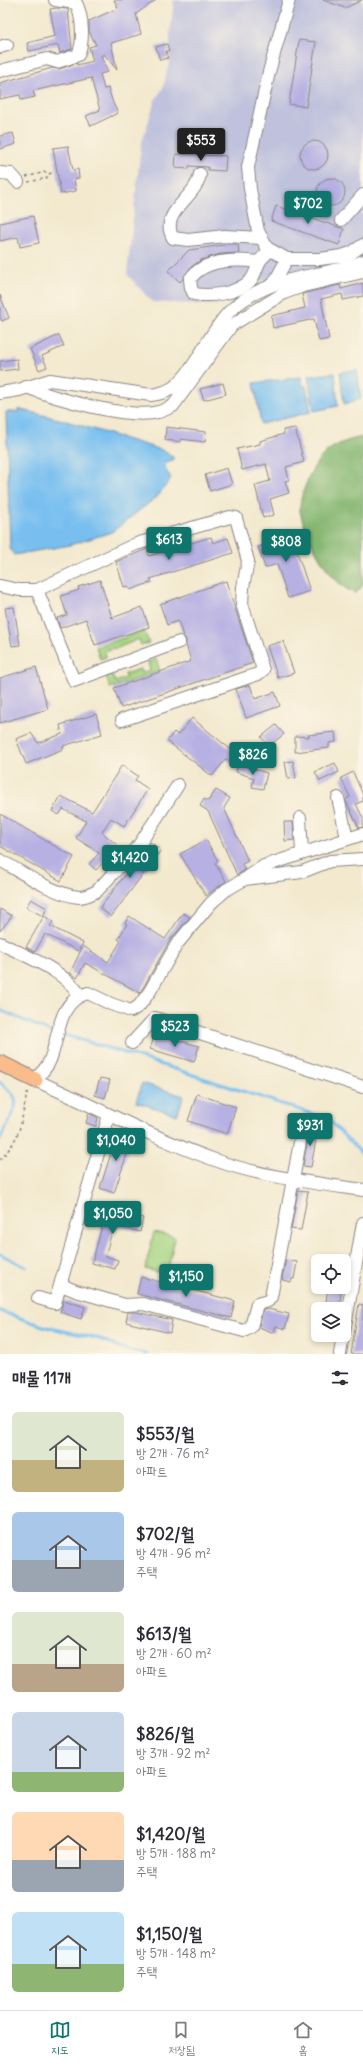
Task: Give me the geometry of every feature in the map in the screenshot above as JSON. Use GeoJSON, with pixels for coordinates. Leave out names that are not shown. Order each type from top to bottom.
{"type":"FeatureCollection","features":[{"type":"Feature","properties":{"kind":"main road"},"geometry":{"type":"LineString","coordinates":[[0,1063],[35,1080]]}},
{"type":"Feature","properties":{"kind":"street"},"geometry":{"type":"LineString","coordinates":[[0,71],[47,60],[57,62],[78,55],[82,47],[80,10],[76,4],[55,0]]}},
{"type":"Feature","properties":{"kind":"street"},"geometry":{"type":"LineString","coordinates":[[289,0],[269,72],[248,167],[250,189],[258,231],[267,248],[287,259],[320,259],[342,256],[351,253],[363,245]]}},
{"type":"Feature","properties":{"kind":"street"},"geometry":{"type":"LineString","coordinates":[[0,173],[11,174],[21,182]]}},
{"type":"Feature","properties":{"kind":"street"},"geometry":{"type":"LineString","coordinates":[[200,174],[195,186],[170,219],[169,225],[173,238],[188,240],[225,236],[262,238]]}},
{"type":"Feature","properties":{"kind":"street"},"geometry":{"type":"LineString","coordinates":[[340,220],[363,195]]}},
{"type":"Feature","properties":{"kind":"street"},"geometry":{"type":"LineString","coordinates":[[259,262],[240,260],[219,262],[202,267],[190,279],[191,288],[194,294],[202,295],[217,295],[239,289],[250,280],[257,271],[259,262],[270,250]]}},
{"type":"Feature","properties":{"kind":"street"},"geometry":{"type":"LineString","coordinates":[[274,283],[287,259]]}},
{"type":"Feature","properties":{"kind":"street"},"geometry":{"type":"LineString","coordinates":[[0,393],[50,380],[61,380],[151,395],[162,393],[173,388],[183,377],[229,312],[240,303],[274,283],[336,270],[363,261]]}},
{"type":"Feature","properties":{"kind":"street"},"geometry":{"type":"LineString","coordinates":[[26,387],[51,397],[103,409],[140,414],[158,412],[172,406],[232,324],[284,293],[304,286],[363,272]]}},
{"type":"Feature","properties":{"kind":"street"},"geometry":{"type":"LineString","coordinates":[[0,586],[18,590],[37,590],[136,544],[230,517],[236,518],[248,561],[242,587],[242,604],[263,670],[258,674],[122,720]]}},
{"type":"Feature","properties":{"kind":"street"},"geometry":{"type":"LineString","coordinates":[[37,590],[74,681],[179,642]]}},
{"type":"Feature","properties":{"kind":"street"},"geometry":{"type":"LineString","coordinates":[[0,860],[43,885],[78,897],[88,896],[97,891],[138,845],[178,785]]}},
{"type":"Feature","properties":{"kind":"street"},"geometry":{"type":"LineString","coordinates":[[338,798],[347,838]]}},
{"type":"Feature","properties":{"kind":"street"},"geometry":{"type":"LineString","coordinates":[[300,818],[302,852]]}},
{"type":"Feature","properties":{"kind":"street"},"geometry":{"type":"LineString","coordinates":[[363,834],[302,852],[264,866],[226,890],[211,903],[177,944],[150,991],[139,1006],[131,1011],[110,1004],[88,993],[80,995],[65,1010],[57,1032],[50,1060],[35,1080],[109,1115],[215,1160],[293,1180],[363,1190]]}},
{"type":"Feature","properties":{"kind":"street"},"geometry":{"type":"LineString","coordinates":[[245,879],[302,872],[330,861],[363,859]]}},
{"type":"Feature","properties":{"kind":"street"},"geometry":{"type":"LineString","coordinates":[[0,943],[50,969],[74,986],[80,995]]}},
{"type":"Feature","properties":{"kind":"street"},"geometry":{"type":"LineString","coordinates":[[132,1043],[155,1018],[363,1087]]}},
{"type":"Feature","properties":{"kind":"street"},"geometry":{"type":"LineString","coordinates":[[38,1298],[55,1303],[109,1115]]}},
{"type":"Feature","properties":{"kind":"street"},"geometry":{"type":"LineString","coordinates":[[61,1282],[66,1287],[76,1291],[125,1305],[144,1304],[244,1331],[251,1327],[257,1304],[268,1301],[272,1297],[303,1126]]}},
{"type":"Feature","properties":{"kind":"street"},"geometry":{"type":"LineString","coordinates":[[349,1302],[363,1223]]}},
{"type":"Feature","properties":{"kind":"street"},"geometry":{"type":"LineString","coordinates":[[340,1354],[343,1342]]}},
{"type":"Feature","properties":{"kind":"path"},"geometry":{"type":"LineString","coordinates":[[49,174],[45,172],[24,177],[21,182],[25,183],[47,178],[49,174],[53,172]]}},
{"type":"Feature","properties":{"kind":"path"},"geometry":{"type":"LineString","coordinates":[[0,1160],[11,1148],[22,1126],[28,1090],[35,1080]]}},
{"type":"Feature","properties":{"kind":"shaded area"},"geometry":{"type":"Polygon","coordinates":[[[174,0],[363,0],[363,267],[280,285],[263,280],[217,305],[152,302],[127,274],[141,145],[155,100],[163,88],[170,58],[170,34],[174,0]]]}},
{"type":"Feature","properties":{"kind":"green space"},"geometry":{"type":"Polygon","coordinates":[[[363,437],[363,585],[356,593],[347,589],[338,582],[320,559],[307,533],[300,508],[306,484],[315,465],[321,458],[334,447],[342,443],[363,437]]]}},
{"type":"Feature","properties":{"kind":"green space"},"geometry":{"type":"Polygon","coordinates":[[[144,631],[149,643],[141,645],[139,639],[115,649],[105,651],[106,657],[100,659],[96,647],[144,631]]]}},
{"type":"Feature","properties":{"kind":"green space"},"geometry":{"type":"Polygon","coordinates":[[[156,659],[160,671],[110,688],[106,676],[112,674],[115,682],[126,678],[125,674],[140,669],[141,673],[150,670],[148,662],[156,659]]]}},
{"type":"Feature","properties":{"kind":"green space"},"geometry":{"type":"Polygon","coordinates":[[[154,1232],[175,1237],[167,1274],[145,1269],[154,1232]]]}},
{"type":"Feature","properties":{"kind":"water"},"geometry":{"type":"Polygon","coordinates":[[[357,370],[361,399],[344,404],[340,372],[357,370]]]}},
{"type":"Feature","properties":{"kind":"water"},"geometry":{"type":"Polygon","coordinates":[[[335,373],[338,406],[314,411],[308,376],[335,373]]]}},
{"type":"Feature","properties":{"kind":"water"},"geometry":{"type":"Polygon","coordinates":[[[301,377],[303,386],[306,386],[311,412],[261,424],[254,383],[301,377]]]}},
{"type":"Feature","properties":{"kind":"water"},"geometry":{"type":"Polygon","coordinates":[[[18,409],[63,420],[162,450],[173,457],[173,460],[166,462],[165,469],[171,478],[158,496],[112,532],[70,545],[14,555],[10,548],[6,412],[18,412],[18,409]]]}},
{"type":"Feature","properties":{"kind":"water"},"geometry":{"type":"Polygon","coordinates":[[[142,1083],[184,1096],[177,1115],[136,1102],[142,1083]]]}},
{"type":"Feature","properties":{"kind":"building"},"geometry":{"type":"Polygon","coordinates":[[[114,0],[156,0],[136,14],[141,34],[111,43],[117,70],[104,54],[101,56],[108,72],[100,74],[104,89],[108,88],[118,113],[91,126],[86,116],[100,110],[91,78],[33,91],[35,97],[21,100],[20,95],[0,99],[0,83],[52,68],[59,69],[77,63],[77,65],[93,61],[89,47],[96,45],[89,31],[89,21],[118,8],[114,0]]]}},
{"type":"Feature","properties":{"kind":"building"},"geometry":{"type":"Polygon","coordinates":[[[323,0],[362,0],[345,8],[323,0]]]}},
{"type":"Feature","properties":{"kind":"building"},"geometry":{"type":"Polygon","coordinates":[[[50,9],[68,9],[72,49],[60,53],[58,45],[29,51],[27,43],[55,36],[50,9]]]}},
{"type":"Feature","properties":{"kind":"building"},"geometry":{"type":"Polygon","coordinates":[[[299,40],[316,42],[306,107],[289,104],[299,40]]]}},
{"type":"Feature","properties":{"kind":"building"},"geometry":{"type":"Polygon","coordinates":[[[167,44],[169,51],[166,51],[168,58],[160,60],[156,47],[167,44]]]}},
{"type":"Feature","properties":{"kind":"building"},"geometry":{"type":"Polygon","coordinates":[[[13,133],[16,144],[0,149],[0,136],[13,133]]]}},
{"type":"Feature","properties":{"kind":"building"},"geometry":{"type":"Polygon","coordinates":[[[314,141],[320,142],[324,145],[327,149],[327,161],[324,165],[320,168],[314,169],[308,168],[304,165],[301,161],[300,155],[301,149],[304,145],[308,142],[314,141]]]}},
{"type":"Feature","properties":{"kind":"building"},"geometry":{"type":"Polygon","coordinates":[[[68,146],[73,170],[78,169],[79,178],[74,179],[76,191],[61,194],[53,148],[68,146]]]}},
{"type":"Feature","properties":{"kind":"building"},"geometry":{"type":"Polygon","coordinates":[[[176,154],[226,156],[225,171],[208,170],[208,167],[189,166],[189,169],[175,168],[176,154]]]}},
{"type":"Feature","properties":{"kind":"building"},"geometry":{"type":"Polygon","coordinates":[[[331,178],[341,182],[345,192],[341,202],[331,206],[321,202],[317,192],[321,182],[331,178]]]}},
{"type":"Feature","properties":{"kind":"building"},"geometry":{"type":"Polygon","coordinates":[[[276,206],[344,229],[339,245],[271,221],[276,206]]]}},
{"type":"Feature","properties":{"kind":"building"},"geometry":{"type":"Polygon","coordinates":[[[33,216],[39,243],[20,247],[18,237],[0,241],[0,223],[33,216]]]}},
{"type":"Feature","properties":{"kind":"building"},"geometry":{"type":"Polygon","coordinates":[[[238,244],[239,253],[220,254],[201,260],[191,267],[180,282],[168,271],[189,250],[238,244]]]}},
{"type":"Feature","properties":{"kind":"building"},"geometry":{"type":"Polygon","coordinates":[[[363,283],[363,296],[343,300],[342,294],[321,299],[329,339],[319,341],[314,319],[273,328],[271,316],[305,308],[302,294],[340,285],[341,289],[363,283]]]}},
{"type":"Feature","properties":{"kind":"building"},"geometry":{"type":"Polygon","coordinates":[[[0,295],[9,318],[2,321],[0,317],[0,295]]]}},
{"type":"Feature","properties":{"kind":"building"},"geometry":{"type":"Polygon","coordinates":[[[59,335],[64,346],[42,356],[47,367],[39,370],[30,349],[59,335]]]}},
{"type":"Feature","properties":{"kind":"building"},"geometry":{"type":"Polygon","coordinates":[[[17,359],[18,369],[0,371],[0,361],[17,359]]]}},
{"type":"Feature","properties":{"kind":"building"},"geometry":{"type":"Polygon","coordinates":[[[223,383],[226,394],[204,400],[200,389],[223,383]]]}},
{"type":"Feature","properties":{"kind":"building"},"geometry":{"type":"Polygon","coordinates":[[[166,427],[206,432],[205,442],[180,439],[180,442],[165,440],[166,427]]]}},
{"type":"Feature","properties":{"kind":"building"},"geometry":{"type":"Polygon","coordinates":[[[295,428],[304,462],[286,467],[289,480],[285,481],[289,493],[270,499],[274,515],[263,518],[255,485],[270,481],[266,464],[242,470],[237,449],[260,444],[260,441],[284,434],[283,430],[295,428]]]}},
{"type":"Feature","properties":{"kind":"building"},"geometry":{"type":"Polygon","coordinates":[[[227,468],[232,484],[210,491],[205,475],[227,468]]]}},
{"type":"Feature","properties":{"kind":"building"},"geometry":{"type":"Polygon","coordinates":[[[287,530],[288,535],[291,534],[310,591],[288,598],[277,564],[265,568],[258,547],[270,543],[270,541],[273,540],[272,535],[287,530]]]}},
{"type":"Feature","properties":{"kind":"building"},"geometry":{"type":"Polygon","coordinates":[[[211,537],[213,543],[228,538],[233,553],[150,579],[152,582],[130,590],[128,586],[124,587],[116,562],[147,549],[149,556],[211,537]]]}},
{"type":"Feature","properties":{"kind":"building"},"geometry":{"type":"Polygon","coordinates":[[[100,580],[112,618],[142,607],[149,627],[95,645],[86,619],[60,628],[57,618],[67,615],[61,596],[79,590],[78,587],[100,580]]]}},
{"type":"Feature","properties":{"kind":"building"},"geometry":{"type":"Polygon","coordinates":[[[226,581],[253,663],[121,708],[114,688],[191,661],[186,640],[183,636],[178,621],[167,625],[160,604],[226,581]]]}},
{"type":"Feature","properties":{"kind":"building"},"geometry":{"type":"Polygon","coordinates":[[[14,607],[20,645],[12,646],[5,608],[14,607]]]}},
{"type":"Feature","properties":{"kind":"building"},"geometry":{"type":"Polygon","coordinates":[[[283,641],[294,673],[278,678],[267,646],[283,641]]]}},
{"type":"Feature","properties":{"kind":"building"},"geometry":{"type":"Polygon","coordinates":[[[36,667],[48,709],[0,723],[0,678],[36,667]]]}},
{"type":"Feature","properties":{"kind":"building"},"geometry":{"type":"Polygon","coordinates":[[[250,685],[255,699],[275,692],[280,706],[246,718],[236,689],[250,685]]]}},
{"type":"Feature","properties":{"kind":"building"},"geometry":{"type":"Polygon","coordinates":[[[96,714],[102,734],[63,746],[63,749],[26,764],[16,739],[31,733],[38,743],[62,734],[60,725],[96,714]]]}},
{"type":"Feature","properties":{"kind":"building"},"geometry":{"type":"Polygon","coordinates":[[[192,718],[240,757],[233,765],[226,759],[212,776],[167,741],[174,732],[178,735],[192,718]]]}},
{"type":"Feature","properties":{"kind":"building"},"geometry":{"type":"Polygon","coordinates":[[[276,725],[284,734],[269,746],[261,737],[276,725]]]}},
{"type":"Feature","properties":{"kind":"building"},"geometry":{"type":"Polygon","coordinates":[[[335,732],[336,742],[329,743],[329,748],[295,752],[295,736],[309,737],[308,735],[335,732]]]}},
{"type":"Feature","properties":{"kind":"building"},"geometry":{"type":"Polygon","coordinates":[[[293,761],[296,778],[288,779],[285,762],[293,761]]]}},
{"type":"Feature","properties":{"kind":"building"},"geometry":{"type":"Polygon","coordinates":[[[335,763],[339,772],[320,781],[315,772],[335,763]]]}},
{"type":"Feature","properties":{"kind":"building"},"geometry":{"type":"Polygon","coordinates":[[[238,764],[267,773],[263,789],[252,787],[254,778],[236,772],[238,764]]]}},
{"type":"Feature","properties":{"kind":"building"},"geometry":{"type":"Polygon","coordinates":[[[122,765],[138,776],[135,780],[148,789],[124,826],[111,818],[102,832],[118,846],[96,870],[89,864],[99,853],[76,838],[86,821],[63,809],[59,815],[52,811],[61,796],[92,812],[122,765]]]}},
{"type":"Feature","properties":{"kind":"building"},"geometry":{"type":"Polygon","coordinates":[[[353,772],[363,795],[363,801],[356,804],[363,818],[363,827],[359,828],[346,801],[346,799],[350,797],[341,778],[353,772]]]}},
{"type":"Feature","properties":{"kind":"building"},"geometry":{"type":"Polygon","coordinates":[[[216,790],[230,798],[224,808],[248,861],[242,864],[245,870],[237,875],[208,811],[200,806],[204,799],[208,801],[216,790]]]}},
{"type":"Feature","properties":{"kind":"building"},"geometry":{"type":"Polygon","coordinates":[[[0,814],[74,857],[61,881],[0,846],[0,814]]]}},
{"type":"Feature","properties":{"kind":"building"},"geometry":{"type":"Polygon","coordinates":[[[284,822],[293,822],[294,840],[285,841],[284,822]]]}},
{"type":"Feature","properties":{"kind":"building"},"geometry":{"type":"Polygon","coordinates":[[[206,840],[218,861],[215,863],[226,881],[206,896],[180,854],[206,840]]]}},
{"type":"Feature","properties":{"kind":"building"},"geometry":{"type":"Polygon","coordinates":[[[150,842],[161,850],[111,917],[100,908],[150,842]]]}},
{"type":"Feature","properties":{"kind":"building"},"geometry":{"type":"Polygon","coordinates":[[[31,899],[47,908],[43,916],[26,907],[31,899]]]}},
{"type":"Feature","properties":{"kind":"building"},"geometry":{"type":"Polygon","coordinates":[[[0,909],[12,916],[0,931],[0,909]]]}},
{"type":"Feature","properties":{"kind":"building"},"geometry":{"type":"Polygon","coordinates":[[[183,913],[190,917],[170,940],[140,993],[85,963],[77,978],[70,973],[83,946],[108,962],[121,941],[118,939],[127,924],[125,923],[129,916],[165,939],[183,913]]]}},
{"type":"Feature","properties":{"kind":"building"},"geometry":{"type":"Polygon","coordinates":[[[44,916],[53,922],[50,926],[83,943],[78,951],[45,934],[35,952],[26,947],[44,916]]]}},
{"type":"Feature","properties":{"kind":"building"},"geometry":{"type":"Polygon","coordinates":[[[155,1034],[199,1046],[194,1062],[150,1049],[155,1034]]]}},
{"type":"Feature","properties":{"kind":"building"},"geometry":{"type":"Polygon","coordinates":[[[100,1078],[110,1080],[105,1098],[95,1095],[100,1078]]]}},
{"type":"Feature","properties":{"kind":"building"},"geometry":{"type":"Polygon","coordinates":[[[197,1094],[236,1107],[227,1134],[188,1121],[197,1094]]]}},
{"type":"Feature","properties":{"kind":"building"},"geometry":{"type":"Polygon","coordinates":[[[89,1113],[98,1118],[96,1126],[86,1123],[89,1113]]]}},
{"type":"Feature","properties":{"kind":"building"},"geometry":{"type":"Polygon","coordinates":[[[310,1127],[318,1129],[311,1167],[303,1166],[310,1127]]]}},
{"type":"Feature","properties":{"kind":"building"},"geometry":{"type":"Polygon","coordinates":[[[118,1131],[133,1136],[114,1193],[100,1188],[118,1131]]]}},
{"type":"Feature","properties":{"kind":"building"},"geometry":{"type":"Polygon","coordinates":[[[298,1191],[308,1192],[301,1230],[291,1229],[298,1191]]]}},
{"type":"Feature","properties":{"kind":"building"},"geometry":{"type":"Polygon","coordinates":[[[107,1208],[143,1218],[140,1232],[114,1225],[105,1256],[118,1260],[115,1269],[92,1263],[107,1208]]]}},
{"type":"Feature","properties":{"kind":"building"},"geometry":{"type":"Polygon","coordinates":[[[286,1260],[297,1262],[294,1279],[292,1279],[291,1282],[283,1280],[282,1277],[286,1260]]]}},
{"type":"Feature","properties":{"kind":"building"},"geometry":{"type":"Polygon","coordinates":[[[141,1277],[235,1301],[231,1318],[137,1294],[141,1277]]]}},
{"type":"Feature","properties":{"kind":"building"},"geometry":{"type":"Polygon","coordinates":[[[327,1294],[341,1294],[340,1302],[326,1302],[327,1294]]]}},
{"type":"Feature","properties":{"kind":"building"},"geometry":{"type":"Polygon","coordinates":[[[64,1300],[85,1307],[81,1319],[60,1312],[64,1300]]]}},
{"type":"Feature","properties":{"kind":"building"},"geometry":{"type":"Polygon","coordinates":[[[359,1304],[363,1305],[363,1354],[351,1354],[359,1304]]]}},
{"type":"Feature","properties":{"kind":"building"},"geometry":{"type":"Polygon","coordinates":[[[268,1309],[289,1314],[285,1329],[276,1326],[274,1333],[259,1327],[263,1310],[268,1309]]]}},
{"type":"Feature","properties":{"kind":"building"},"geometry":{"type":"Polygon","coordinates":[[[128,1312],[136,1312],[172,1320],[170,1333],[126,1322],[128,1312]]]}},
{"type":"Feature","properties":{"kind":"waterway"},"geometry":{"type":"LineString","coordinates":[[0,1010],[55,1034]]}},
{"type":"Feature","properties":{"kind":"waterway"},"geometry":{"type":"LineString","coordinates":[[61,1034],[132,1055],[328,1119],[363,1155]]}},
{"type":"Feature","properties":{"kind":"waterway"},"geometry":{"type":"LineString","coordinates":[[0,1082],[13,1094],[16,1102],[8,1125],[0,1139]]}},
{"type":"Feature","properties":{"kind":"waterway"},"geometry":{"type":"LineString","coordinates":[[0,1254],[26,1267]]}},
{"type":"Feature","properties":{"kind":"waterway"},"geometry":{"type":"LineString","coordinates":[[0,1311],[46,1327],[100,1339],[126,1350],[147,1354]]}}]}
